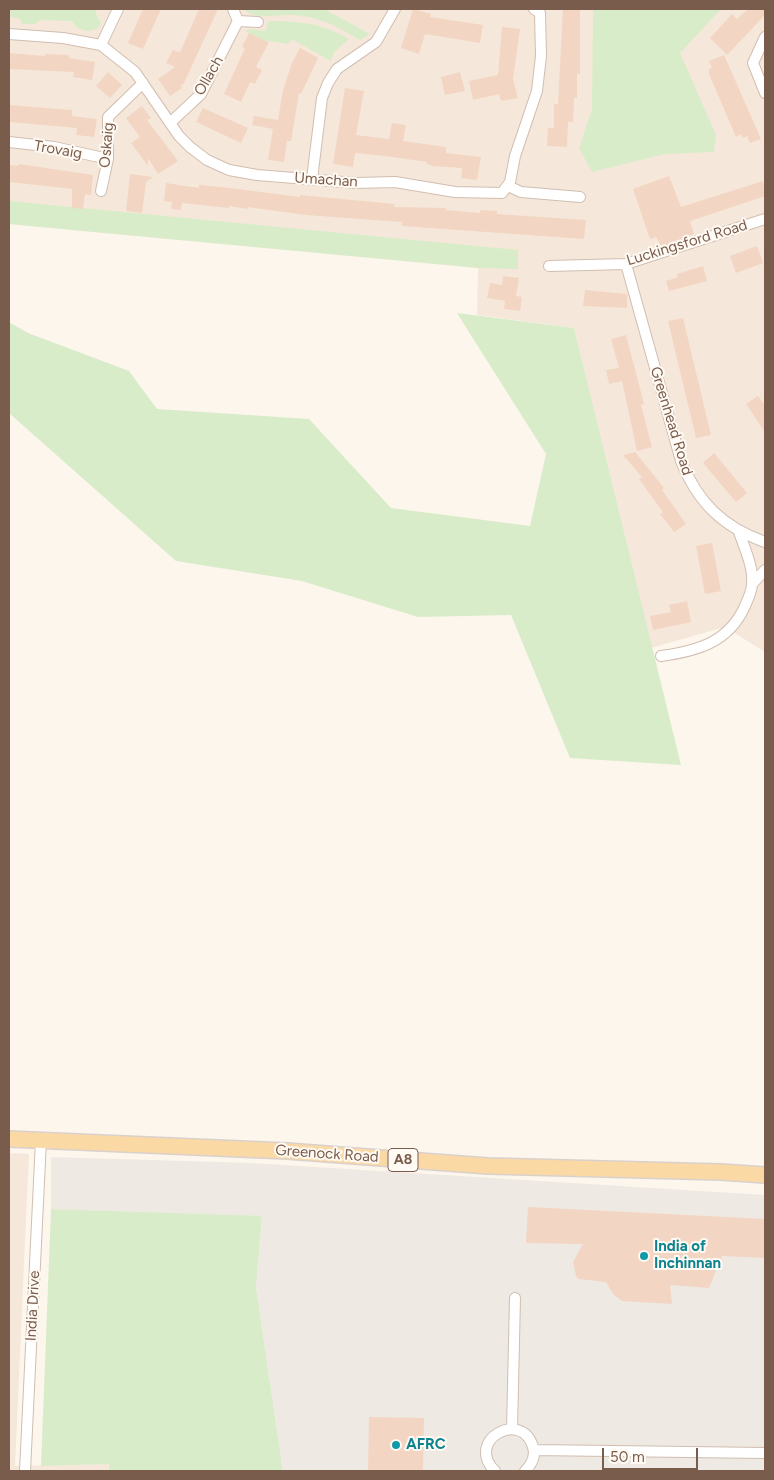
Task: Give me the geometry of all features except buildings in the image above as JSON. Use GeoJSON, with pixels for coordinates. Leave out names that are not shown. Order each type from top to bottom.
{"type":"FeatureCollection","features":[{"type":"Feature","properties":{"kind":"main road","name":"Greenock Road"},"geometry":{"type":"LineString","coordinates":[[9,1139],[287,1151],[488,1166],[721,1172],[765,1175]]}},
{"type":"Feature","properties":{"kind":"street"},"geometry":{"type":"LineString","coordinates":[[101,45],[118,9]]}},
{"type":"Feature","properties":{"kind":"street"},"geometry":{"type":"LineString","coordinates":[[233,9],[238,21],[258,22]]}},
{"type":"Feature","properties":{"kind":"street"},"geometry":{"type":"LineString","coordinates":[[312,180],[322,98],[328,83],[337,69],[376,42],[395,9]]}},
{"type":"Feature","properties":{"kind":"street"},"geometry":{"type":"LineString","coordinates":[[534,9],[540,13],[542,25],[537,91],[531,114],[515,156],[508,186],[520,192],[580,197]]}},
{"type":"Feature","properties":{"kind":"street","name":"Ollach"},"geometry":{"type":"LineString","coordinates":[[170,123],[201,94],[238,21]]}},
{"type":"Feature","properties":{"kind":"street","name":"Umachan"},"geometry":{"type":"LineString","coordinates":[[9,34],[63,38],[101,45],[125,62],[143,83],[170,123],[190,147],[207,160],[229,170],[356,184],[395,182],[455,192],[495,194],[502,193],[508,186]]}},
{"type":"Feature","properties":{"kind":"street"},"geometry":{"type":"LineString","coordinates":[[765,37],[753,62],[765,93]]}},
{"type":"Feature","properties":{"kind":"street","name":"Oskaig"},"geometry":{"type":"LineString","coordinates":[[101,191],[108,159],[108,117],[143,83]]}},
{"type":"Feature","properties":{"kind":"street","name":"Trovaig"},"geometry":{"type":"LineString","coordinates":[[9,142],[54,147],[108,159]]}},
{"type":"Feature","properties":{"kind":"street","name":"Luckingsford Road"},"geometry":{"type":"LineString","coordinates":[[549,266],[626,264],[765,218]]}},
{"type":"Feature","properties":{"kind":"street","name":"Greenhead Road"},"geometry":{"type":"LineString","coordinates":[[626,264],[681,461],[690,485],[706,505],[740,532],[765,542]]}},
{"type":"Feature","properties":{"kind":"street"},"geometry":{"type":"LineString","coordinates":[[740,532],[753,583]]}},
{"type":"Feature","properties":{"kind":"street"},"geometry":{"type":"LineString","coordinates":[[661,656],[692,651],[712,644],[729,632],[740,617],[753,583],[765,570]]}},
{"type":"Feature","properties":{"kind":"street","name":"India Drive"},"geometry":{"type":"LineString","coordinates":[[25,1471],[41,1140]]}},
{"type":"Feature","properties":{"kind":"street"},"geometry":{"type":"LineString","coordinates":[[512,1429],[515,1298]]}},
{"type":"Feature","properties":{"kind":"street"},"geometry":{"type":"LineString","coordinates":[[495,1471],[487,1459],[488,1444],[498,1432],[512,1429],[527,1436],[534,1450],[531,1465],[525,1471]]}},
{"type":"Feature","properties":{"kind":"street"},"geometry":{"type":"LineString","coordinates":[[534,1450],[765,1453]]}},
{"type":"Feature","properties":{"kind":"shaded area"},"geometry":{"type":"Polygon","coordinates":[[[9,9],[765,9],[765,652],[725,627],[651,648],[574,328],[477,315],[478,268],[9,224],[9,9]]]}},
{"type":"Feature","properties":{"kind":"shaded area"},"geometry":{"type":"Polygon","coordinates":[[[9,1153],[29,1154],[15,1466],[109,1464],[109,1471],[9,1471],[9,1153]]]}},
{"type":"Feature","properties":{"kind":"shaded area"},"geometry":{"type":"Polygon","coordinates":[[[51,1157],[251,1163],[765,1195],[765,1471],[283,1471],[256,1287],[262,1217],[51,1209],[51,1157]]]}},
{"type":"Feature","properties":{"kind":"green space"},"geometry":{"type":"Polygon","coordinates":[[[9,9],[97,9],[95,12],[101,23],[97,29],[88,31],[77,28],[72,21],[40,20],[35,24],[22,24],[19,18],[9,17],[9,9]]]}},
{"type":"Feature","properties":{"kind":"green space"},"geometry":{"type":"Polygon","coordinates":[[[244,9],[324,9],[370,34],[360,40],[319,20],[292,15],[260,16],[249,13],[244,9]]]}},
{"type":"Feature","properties":{"kind":"green space"},"geometry":{"type":"Polygon","coordinates":[[[593,9],[721,9],[680,53],[716,135],[714,152],[665,154],[592,172],[579,148],[592,109],[593,9]]]}},
{"type":"Feature","properties":{"kind":"green space"},"geometry":{"type":"Polygon","coordinates":[[[268,21],[319,26],[349,39],[334,52],[331,61],[292,39],[288,44],[264,40],[245,31],[250,29],[266,31],[268,21]]]}},
{"type":"Feature","properties":{"kind":"green space"},"geometry":{"type":"Polygon","coordinates":[[[9,201],[518,250],[518,269],[479,268],[9,224],[9,201]]]}},
{"type":"Feature","properties":{"kind":"green space"},"geometry":{"type":"Polygon","coordinates":[[[457,313],[574,328],[681,765],[570,758],[511,615],[418,617],[302,581],[176,561],[9,413],[9,322],[28,333],[129,371],[157,409],[309,419],[391,508],[530,526],[546,454],[457,313]]]}},
{"type":"Feature","properties":{"kind":"green space"},"geometry":{"type":"Polygon","coordinates":[[[51,1209],[262,1216],[256,1287],[283,1471],[109,1471],[109,1464],[41,1466],[51,1209]]]}},
{"type":"Feature","properties":{"kind":"place","name":"India of Inchinnan"},"geometry":{"type":"Point","coordinates":[644,1256]}},
{"type":"Feature","properties":{"kind":"place","name":"AFRC"},"geometry":{"type":"Point","coordinates":[396,1445]}}]}
